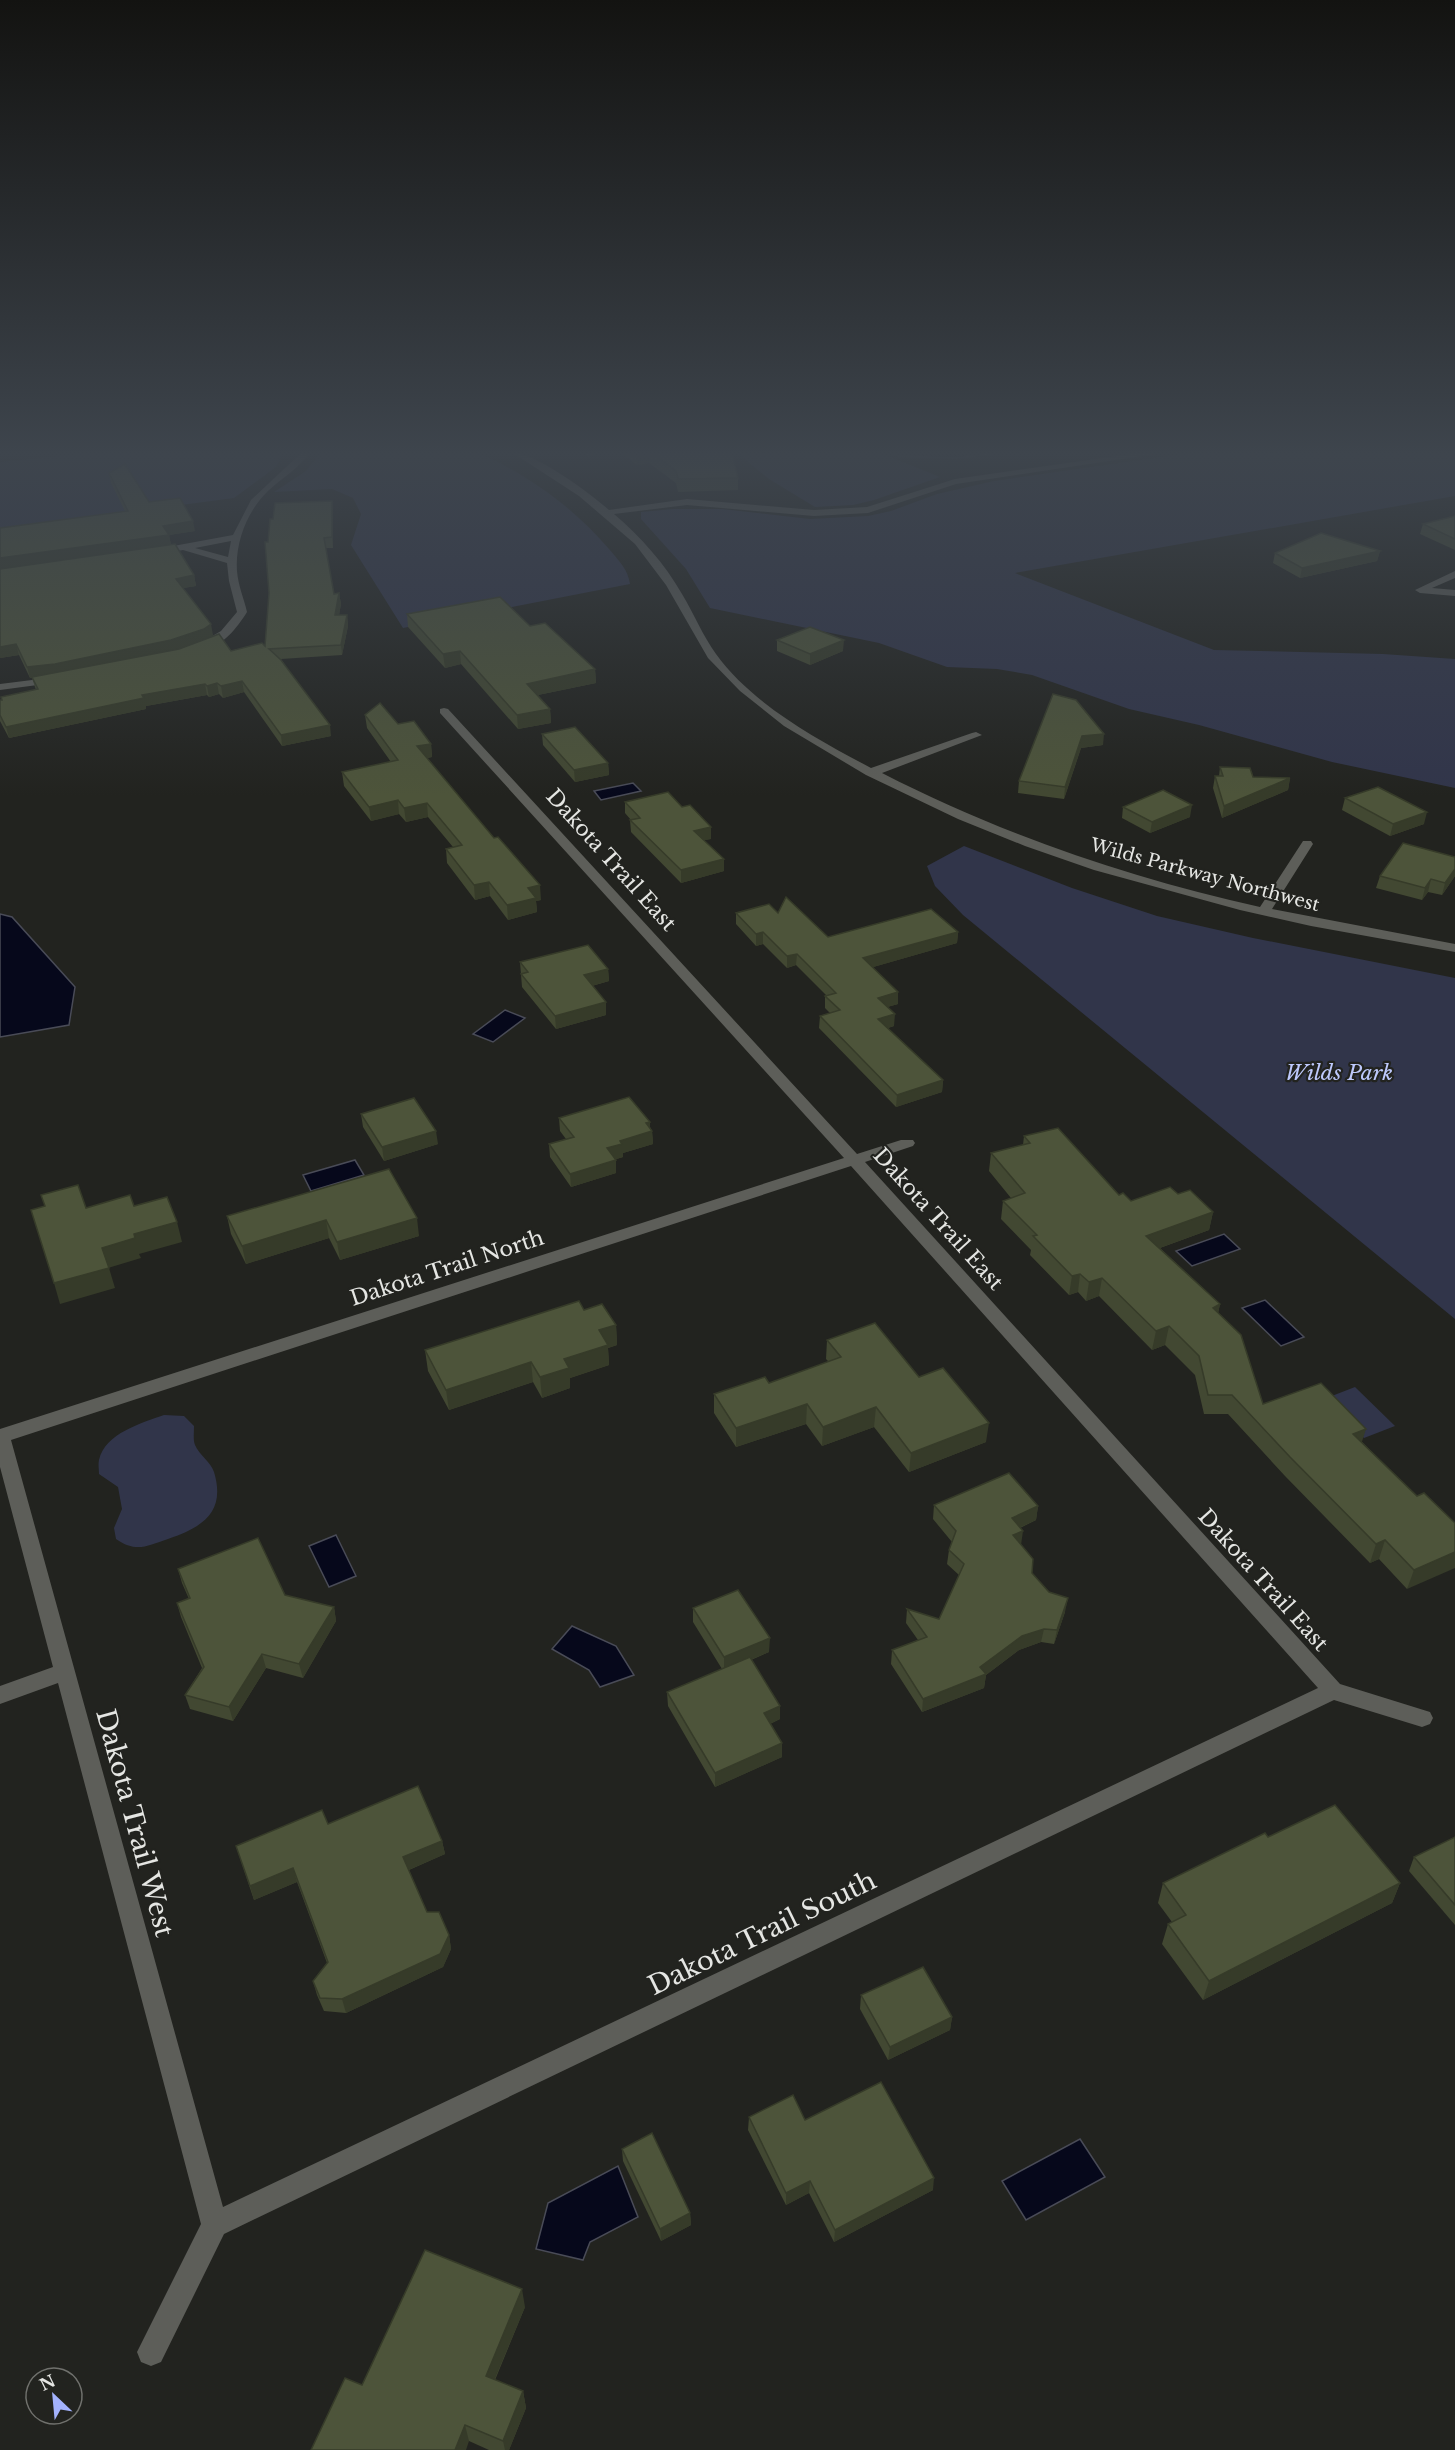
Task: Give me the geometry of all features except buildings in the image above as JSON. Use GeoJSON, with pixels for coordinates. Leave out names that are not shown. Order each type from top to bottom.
{"type":"FeatureCollection","features":[{"type":"Feature","properties":{"kind":"street"},"geometry":{"type":"LineString","coordinates":[[194,650],[211,644],[232,628],[242,612],[232,567]]}},
{"type":"Feature","properties":{"kind":"street","name":"Wilds Parkway Northwest"},"geometry":{"type":"LineString","coordinates":[[658,567],[671,584],[712,657],[734,679],[756,700],[825,748],[870,772],[991,829],[1162,886],[1346,930],[1455,948]]}},
{"type":"Feature","properties":{"kind":"street"},"geometry":{"type":"LineString","coordinates":[[1455,574],[1420,590],[1455,593]]}},
{"type":"Feature","properties":{"kind":"street"},"geometry":{"type":"LineString","coordinates":[[0,687],[69,678]]}},
{"type":"Feature","properties":{"kind":"street","name":"Dakota Trail East"},"geometry":{"type":"LineString","coordinates":[[444,711],[854,1160],[1334,1692]]}},
{"type":"Feature","properties":{"kind":"street"},"geometry":{"type":"LineString","coordinates":[[870,772],[976,735]]}},
{"type":"Feature","properties":{"kind":"street"},"geometry":{"type":"LineString","coordinates":[[1264,911],[1307,844]]}},
{"type":"Feature","properties":{"kind":"street","name":"Dakota Trail North"},"geometry":{"type":"LineString","coordinates":[[0,1436],[907,1143]]}},
{"type":"Feature","properties":{"kind":"street","name":"Dakota Trail West"},"geometry":{"type":"LineString","coordinates":[[0,1436],[215,2225]]}},
{"type":"Feature","properties":{"kind":"street"},"geometry":{"type":"LineString","coordinates":[[0,1695],[65,1672]]}},
{"type":"Feature","properties":{"kind":"street"},"geometry":{"type":"LineString","coordinates":[[1334,1692],[1422,1718]]}},
{"type":"Feature","properties":{"kind":"street","name":"Dakota Trail South"},"geometry":{"type":"LineString","coordinates":[[215,2225],[1334,1692]]}},
{"type":"Feature","properties":{"kind":"street"},"geometry":{"type":"LineString","coordinates":[[151,2352],[215,2225]]}},
{"type":"Feature","properties":{"kind":"green space"},"geometry":{"type":"Polygon","coordinates":[[[365,567],[624,567],[629,579],[630,584],[403,628],[365,567]]]}},
{"type":"Feature","properties":{"kind":"green space"},"geometry":{"type":"Polygon","coordinates":[[[684,567],[1047,567],[1015,573],[1214,650],[1383,654],[1455,659],[1455,788],[1332,762],[1199,725],[1129,709],[1032,675],[997,669],[947,667],[879,643],[710,608],[684,567]]]}},
{"type":"Feature","properties":{"kind":"green space","name":"Wilds Park"},"geometry":{"type":"Polygon","coordinates":[[[964,846],[1072,888],[1157,916],[1253,938],[1455,978],[1455,1319],[963,915],[935,886],[927,866],[964,846]]]}},
{"type":"Feature","properties":{"kind":"green space"},"geometry":{"type":"Polygon","coordinates":[[[1355,1387],[1395,1426],[1364,1438],[1324,1399],[1355,1387]]]}},
{"type":"Feature","properties":{"kind":"green space"},"geometry":{"type":"Polygon","coordinates":[[[164,1415],[184,1416],[194,1426],[195,1445],[214,1472],[217,1498],[209,1516],[192,1529],[148,1546],[130,1546],[116,1539],[114,1528],[122,1509],[118,1487],[99,1474],[99,1460],[103,1451],[116,1436],[164,1415]]]}},
{"type":"Feature","properties":{"kind":"shaded area"},"geometry":{"type":"Polygon","coordinates":[[[633,783],[641,791],[601,800],[594,791],[633,783]]]}},
{"type":"Feature","properties":{"kind":"shaded area"},"geometry":{"type":"Polygon","coordinates":[[[0,914],[12,917],[75,987],[69,1025],[0,1037],[0,914]]]}},
{"type":"Feature","properties":{"kind":"shaded area"},"geometry":{"type":"Polygon","coordinates":[[[505,1010],[525,1018],[493,1042],[473,1034],[505,1010]]]}},
{"type":"Feature","properties":{"kind":"shaded area"},"geometry":{"type":"Polygon","coordinates":[[[355,1160],[364,1175],[311,1191],[303,1175],[355,1160]]]}},
{"type":"Feature","properties":{"kind":"shaded area"},"geometry":{"type":"Polygon","coordinates":[[[1224,1234],[1240,1249],[1192,1266],[1176,1251],[1224,1234]]]}},
{"type":"Feature","properties":{"kind":"shaded area"},"geometry":{"type":"Polygon","coordinates":[[[1265,1300],[1304,1337],[1281,1346],[1242,1308],[1265,1300]]]}},
{"type":"Feature","properties":{"kind":"shaded area"},"geometry":{"type":"Polygon","coordinates":[[[336,1535],[356,1576],[329,1587],[309,1546],[336,1535]]]}},
{"type":"Feature","properties":{"kind":"shaded area"},"geometry":{"type":"Polygon","coordinates":[[[572,1626],[616,1646],[634,1675],[600,1687],[589,1670],[552,1649],[572,1626]]]}},
{"type":"Feature","properties":{"kind":"shaded area"},"geometry":{"type":"Polygon","coordinates":[[[1080,2139],[1105,2177],[1026,2220],[1002,2181],[1080,2139]]]}},
{"type":"Feature","properties":{"kind":"shaded area"},"geometry":{"type":"Polygon","coordinates":[[[618,2166],[638,2217],[590,2242],[583,2260],[536,2249],[548,2203],[618,2166]]]}}]}
